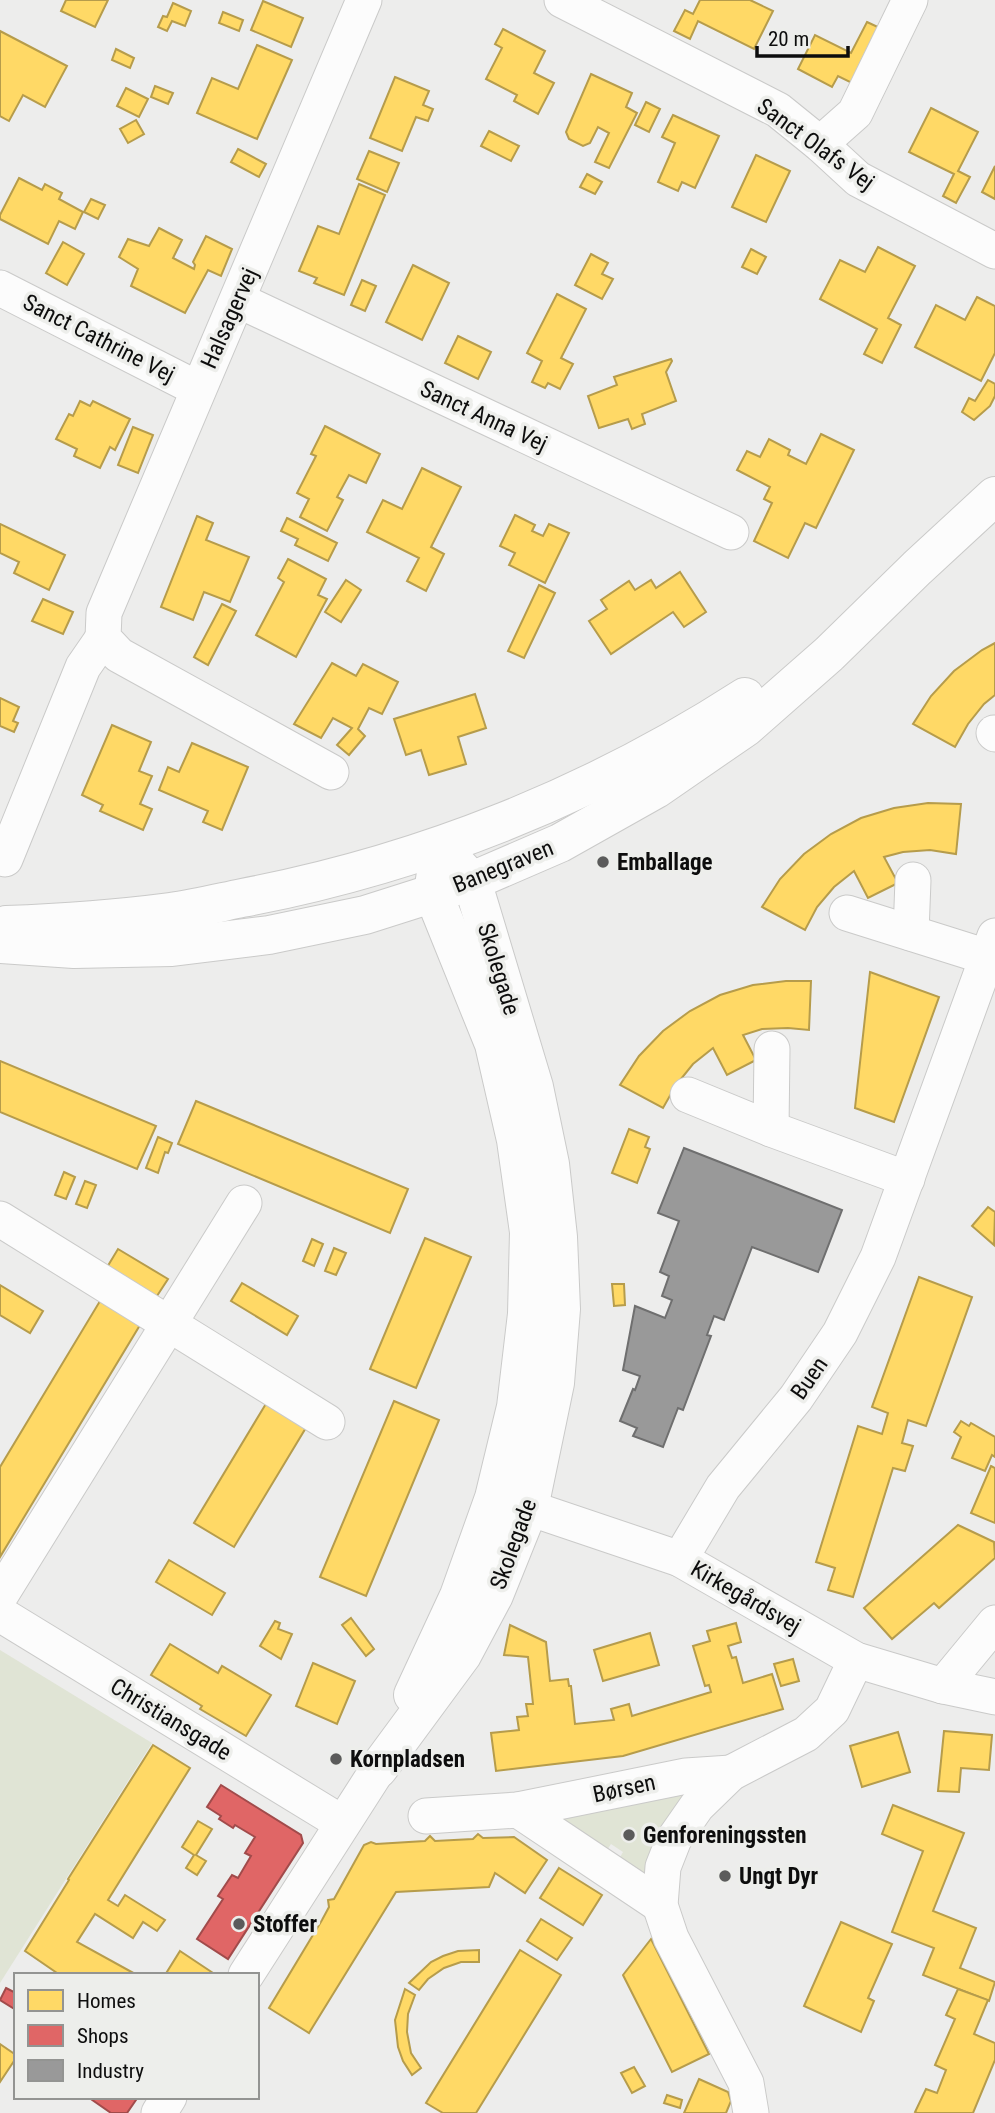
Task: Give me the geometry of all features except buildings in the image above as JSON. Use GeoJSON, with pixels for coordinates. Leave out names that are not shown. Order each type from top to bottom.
{"type":"FeatureCollection","features":[{"type":"Feature","properties":{"kind":"main road","name":"Banegraven"},"geometry":{"type":"LineString","coordinates":[[0,944],[74,950],[172,947],[269,936],[353,918],[472,881],[560,843],[656,789],[746,727],[829,654],[995,496]]}},
{"type":"Feature","properties":{"kind":"main road","name":"Banegraven"},"geometry":{"type":"LineString","coordinates":[[0,925],[171,912],[307,886],[440,847],[569,795],[692,731],[809,655],[918,568]]}},
{"type":"Feature","properties":{"kind":"main road","name":"Skolegade"},"geometry":{"type":"LineString","coordinates":[[378,1769],[459,1595],[512,1503],[555,1382],[561,1309],[558,1237],[550,1164],[534,1087],[472,881],[440,847]]}},
{"type":"Feature","properties":{"kind":"main road"},"geometry":{"type":"LineString","coordinates":[[433,893],[440,847]]}},
{"type":"Feature","properties":{"kind":"main road","name":"Skolegade"},"geometry":{"type":"LineString","coordinates":[[433,893],[494,1044],[516,1140],[529,1232],[527,1314],[517,1394],[512,1503]]}},
{"type":"Feature","properties":{"kind":"street","name":"Halsagervej"},"geometry":{"type":"LineString","coordinates":[[5,859],[83,667],[103,638],[104,613],[364,0]]}},
{"type":"Feature","properties":{"kind":"street","name":"Sanct Olafs Vej"},"geometry":{"type":"LineString","coordinates":[[562,0],[778,110],[858,179],[995,251]]}},
{"type":"Feature","properties":{"kind":"street"},"geometry":{"type":"LineString","coordinates":[[820,144],[855,113],[910,0]]}},
{"type":"Feature","properties":{"kind":"street","name":"Sanct Cathrine Vej"},"geometry":{"type":"LineString","coordinates":[[0,288],[198,389]]}},
{"type":"Feature","properties":{"kind":"street","name":"Sanct Anna Vej"},"geometry":{"type":"LineString","coordinates":[[237,300],[731,532]]}},
{"type":"Feature","properties":{"kind":"street"},"geometry":{"type":"LineString","coordinates":[[103,638],[119,655],[331,772]]}},
{"type":"Feature","properties":{"kind":"street"},"geometry":{"type":"LineString","coordinates":[[911,933],[913,880]]}},
{"type":"Feature","properties":{"kind":"street","name":"Buen"},"geometry":{"type":"LineString","coordinates":[[680,1559],[723,1487],[796,1398],[840,1333],[878,1257],[991,947],[911,933],[847,913]]}},
{"type":"Feature","properties":{"kind":"street"},"geometry":{"type":"LineString","coordinates":[[771,1129],[772,1049]]}},
{"type":"Feature","properties":{"kind":"street"},"geometry":{"type":"LineString","coordinates":[[688,1095],[906,1179]]}},
{"type":"Feature","properties":{"kind":"street"},"geometry":{"type":"LineString","coordinates":[[0,1596],[244,1203]]}},
{"type":"Feature","properties":{"kind":"street"},"geometry":{"type":"LineString","coordinates":[[0,1219],[327,1422]]}},
{"type":"Feature","properties":{"kind":"street","name":"Kirkegårdsvej"},"geometry":{"type":"LineString","coordinates":[[512,1503],[680,1559],[856,1660],[943,1686],[995,1697]]}},
{"type":"Feature","properties":{"kind":"street","name":"Christiansgade"},"geometry":{"type":"LineString","coordinates":[[0,1614],[342,1823]]}},
{"type":"Feature","properties":{"kind":"street"},"geometry":{"type":"LineString","coordinates":[[943,1686],[995,1623]]}},
{"type":"Feature","properties":{"kind":"street","name":"Børsen"},"geometry":{"type":"LineString","coordinates":[[750,2105],[746,2082],[671,1938],[660,1905],[663,1867],[674,1839],[697,1806],[731,1773],[813,1728],[832,1710],[856,1660]]}},
{"type":"Feature","properties":{"kind":"street","name":"Skolegade"},"geometry":{"type":"LineString","coordinates":[[247,1973],[378,1769]]}},
{"type":"Feature","properties":{"kind":"street","name":"Børsen"},"geometry":{"type":"LineString","coordinates":[[426,1816],[518,1810],[686,1776],[731,1773]]}},
{"type":"Feature","properties":{"kind":"street"},"geometry":{"type":"LineString","coordinates":[[518,1810],[660,1905]]}},
{"type":"Feature","properties":{"kind":"shaded area"},"geometry":{"type":"Polygon","coordinates":[[[0,1650],[152,1743],[0,1983],[0,1650]]]}},
{"type":"Feature","properties":{"kind":"shaded area"},"geometry":{"type":"Polygon","coordinates":[[[680,1793],[683,1798],[665,1832],[656,1829],[651,1843],[659,1846],[646,1873],[640,1874],[618,1861],[623,1852],[611,1844],[605,1853],[557,1815],[680,1793]]]}},
{"type":"Feature","properties":{"kind":"place","name":"Emballage"},"geometry":{"type":"Point","coordinates":[603,862]}},
{"type":"Feature","properties":{"kind":"place","name":"Kornpladsen"},"geometry":{"type":"Point","coordinates":[336,1759]}},
{"type":"Feature","properties":{"kind":"place","name":"Genforeningssten"},"geometry":{"type":"Point","coordinates":[629,1835]}},
{"type":"Feature","properties":{"kind":"place","name":"Ungt Dyr"},"geometry":{"type":"Point","coordinates":[725,1876]}},
{"type":"Feature","properties":{"kind":"place","name":"Stoffer"},"geometry":{"type":"Point","coordinates":[239,1924]}}]}
